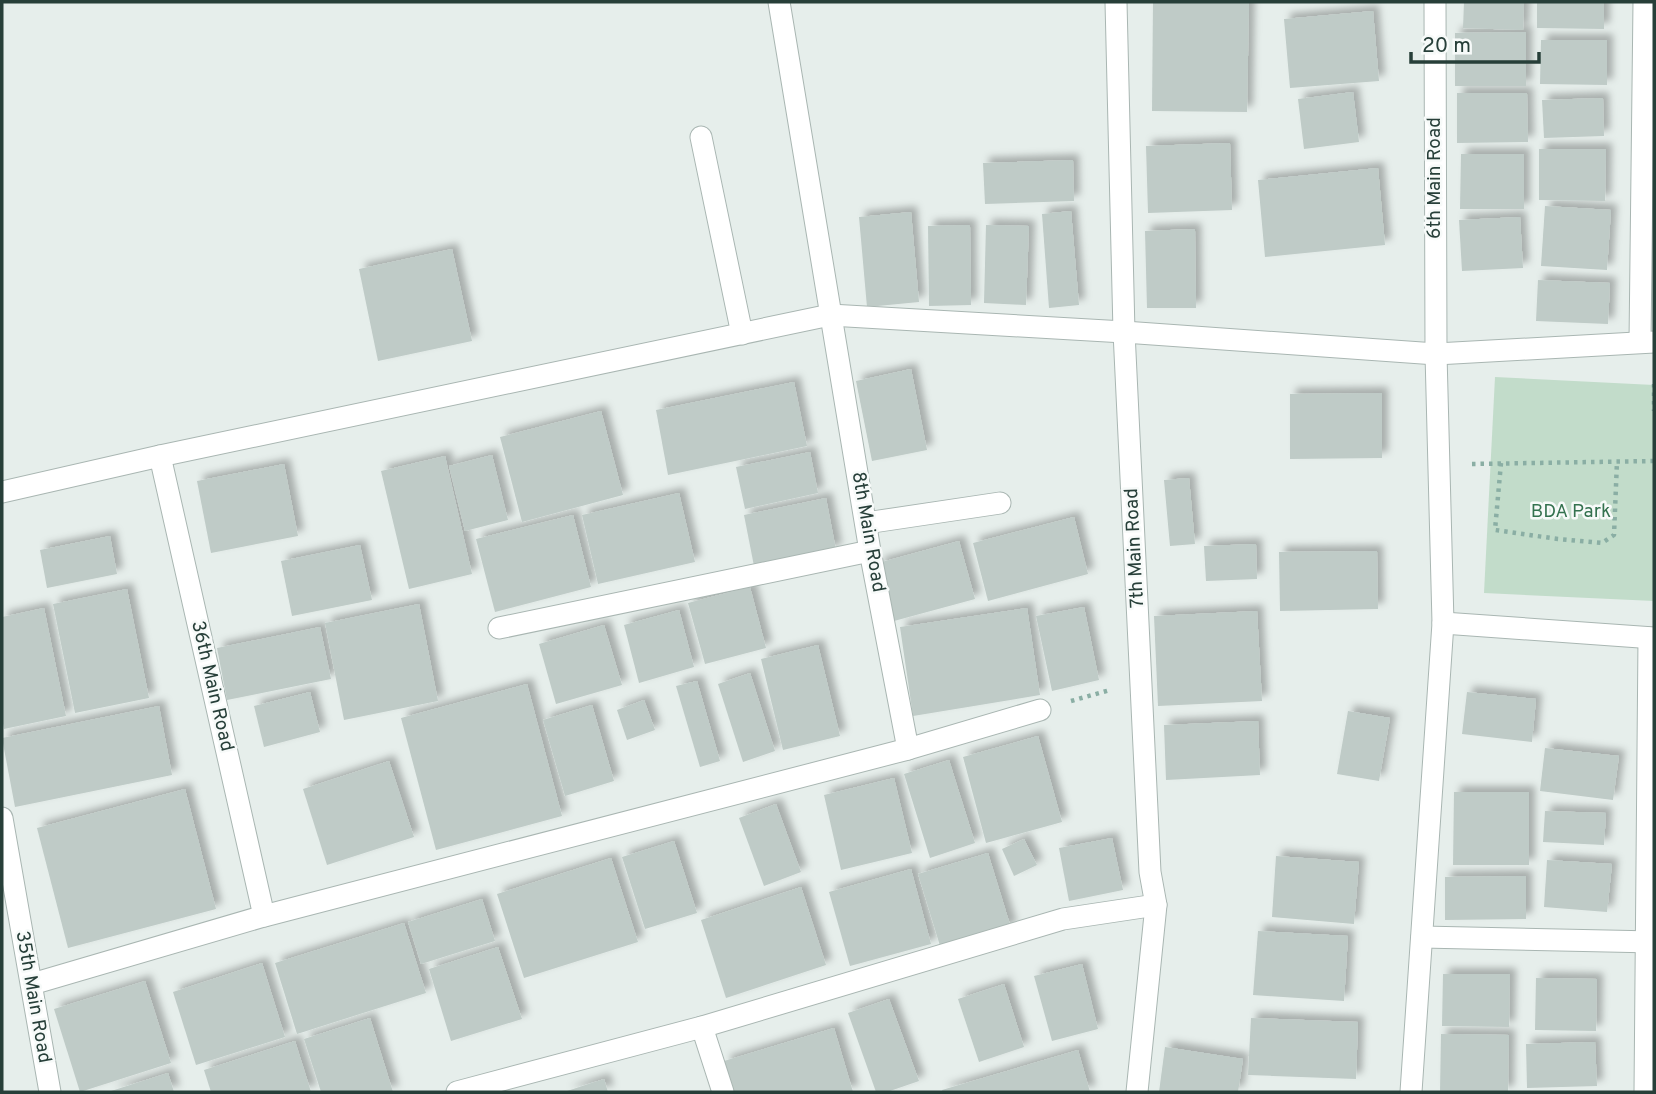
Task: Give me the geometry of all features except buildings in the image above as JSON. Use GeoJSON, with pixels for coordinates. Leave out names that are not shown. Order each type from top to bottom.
{"type":"FeatureCollection","features":[{"type":"Feature","properties":{"kind":"street","name":"8th Main Road"},"geometry":{"type":"LineString","coordinates":[[779,2],[870,551],[908,749]]}},
{"type":"Feature","properties":{"kind":"street","name":"7th Main Road"},"geometry":{"type":"LineString","coordinates":[[1116,2],[1124,332],[1150,872],[1156,905],[1138,1092]]}},
{"type":"Feature","properties":{"kind":"street","name":"6th Main Road"},"geometry":{"type":"LineString","coordinates":[[1410,1092],[1443,623],[1436,354],[1435,2]]}},
{"type":"Feature","properties":{"kind":"street"},"geometry":{"type":"LineString","coordinates":[[2,492],[160,456],[830,316],[1124,332],[1436,354],[1647,342],[1644,2]]}},
{"type":"Feature","properties":{"kind":"street"},"geometry":{"type":"LineString","coordinates":[[701,137],[742,334]]}},
{"type":"Feature","properties":{"kind":"street","name":"36th Main Road"},"geometry":{"type":"LineString","coordinates":[[160,456],[264,916]]}},
{"type":"Feature","properties":{"kind":"street"},"geometry":{"type":"LineString","coordinates":[[866,523],[1000,503]]}},
{"type":"Feature","properties":{"kind":"street"},"geometry":{"type":"LineString","coordinates":[[499,628],[870,551]]}},
{"type":"Feature","properties":{"kind":"street"},"geometry":{"type":"LineString","coordinates":[[1443,623],[1652,638],[1651,942],[1645,1092]]}},
{"type":"Feature","properties":{"kind":"street"},"geometry":{"type":"LineString","coordinates":[[32,984],[264,916],[908,749],[1040,710]]}},
{"type":"Feature","properties":{"kind":"street","name":"35th Main Road"},"geometry":{"type":"LineString","coordinates":[[2,818],[50,1092]]}},
{"type":"Feature","properties":{"kind":"street"},"geometry":{"type":"LineString","coordinates":[[457,1092],[702,1027],[1063,919],[1156,905]]}},
{"type":"Feature","properties":{"kind":"street"},"geometry":{"type":"LineString","coordinates":[[1422,937],[1651,942]]}},
{"type":"Feature","properties":{"kind":"street"},"geometry":{"type":"LineString","coordinates":[[702,1027],[723,1092]]}},
{"type":"Feature","properties":{"kind":"path"},"geometry":{"type":"LineString","coordinates":[[1654,384],[1654,411]]}},
{"type":"Feature","properties":{"kind":"path"},"geometry":{"type":"LineString","coordinates":[[1501,463],[1495,530],[1558,540],[1602,543],[1614,535],[1617,461]]}},
{"type":"Feature","properties":{"kind":"path"},"geometry":{"type":"LineString","coordinates":[[1439,464],[1654,461]]}},
{"type":"Feature","properties":{"kind":"path"},"geometry":{"type":"LineString","coordinates":[[1040,710],[1142,681]]}},
{"type":"Feature","properties":{"kind":"green space","name":"BDA Park"},"geometry":{"type":"Polygon","coordinates":[[[1495,377],[1654,385],[1654,601],[1484,593],[1495,377]]]}}]}
